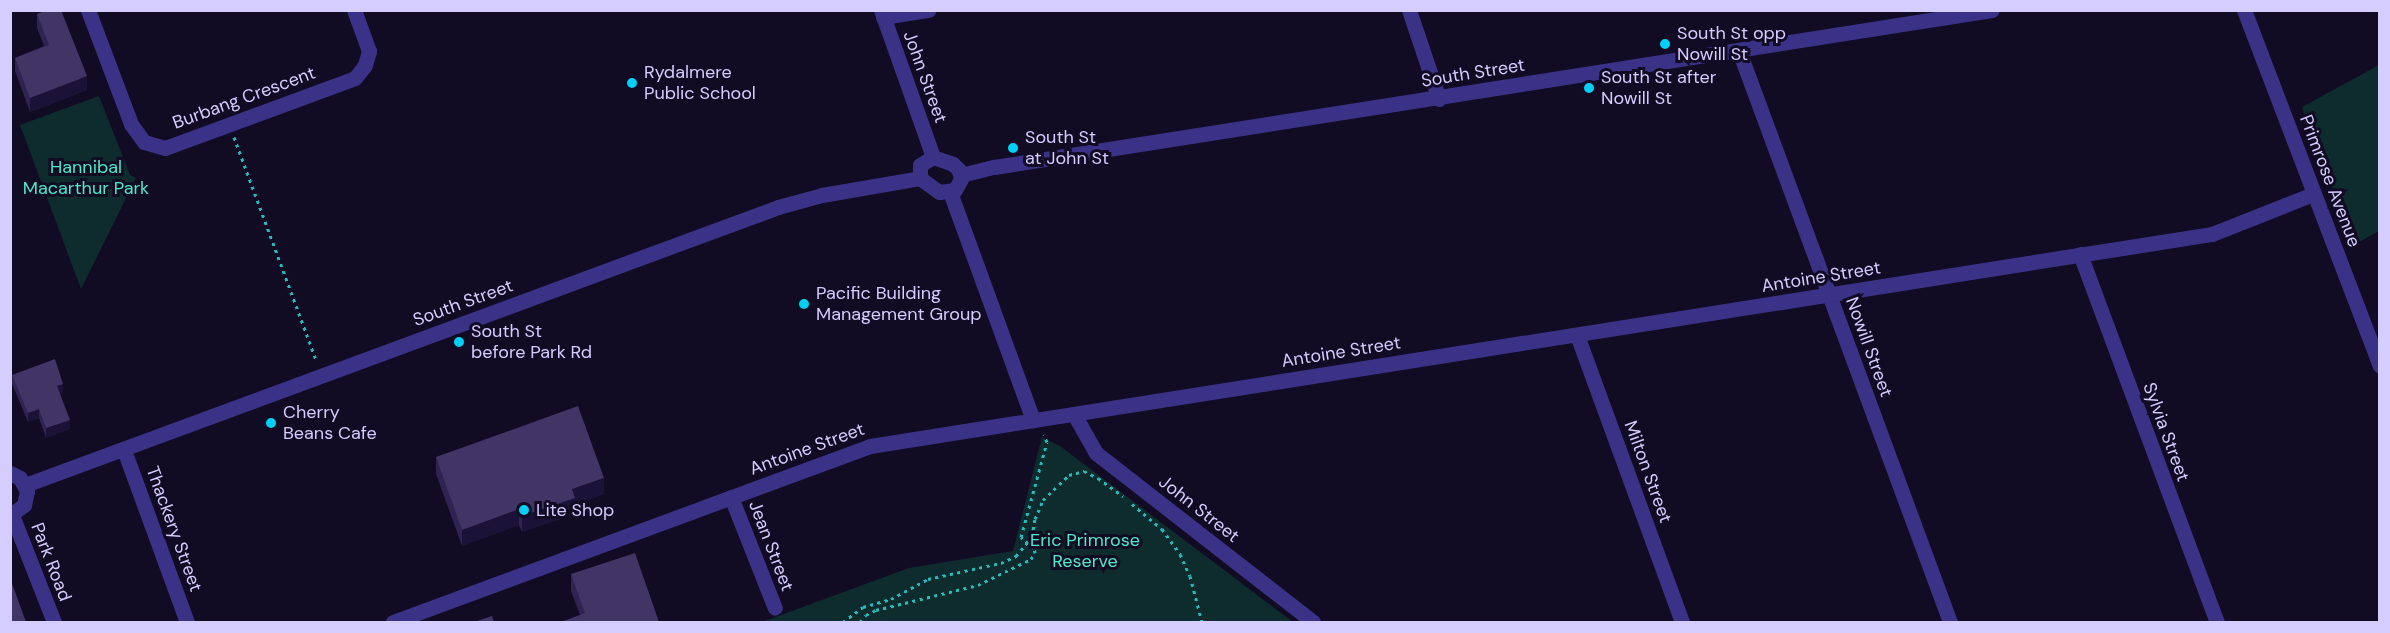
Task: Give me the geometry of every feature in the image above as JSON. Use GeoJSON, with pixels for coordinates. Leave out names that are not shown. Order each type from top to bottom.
{"type":"FeatureCollection","features":[{"type":"Feature","properties":{"kind":"street","name":"Burbang Crescent"},"geometry":{"type":"LineString","coordinates":[[88,10],[130,124],[144,142],[165,148],[355,78],[365,65],[369,51],[354,10]]}},
{"type":"Feature","properties":{"kind":"street"},"geometry":{"type":"LineString","coordinates":[[882,14],[928,10]]}},
{"type":"Feature","properties":{"kind":"street"},"geometry":{"type":"LineString","coordinates":[[1409,10],[1439,99]]}},
{"type":"Feature","properties":{"kind":"street","name":"South Street"},"geometry":{"type":"LineString","coordinates":[[961,176],[994,167],[1439,99],[1992,10]]}},
{"type":"Feature","properties":{"kind":"street","name":"Primrose Avenue"},"geometry":{"type":"LineString","coordinates":[[2244,10],[2379,366]]}},
{"type":"Feature","properties":{"kind":"street","name":"John Street"},"geometry":{"type":"LineString","coordinates":[[882,14],[933,157]]}},
{"type":"Feature","properties":{"kind":"street","name":"Nowill Street"},"geometry":{"type":"LineString","coordinates":[[1739,51],[1950,622]]}},
{"type":"Feature","properties":{"kind":"street"},"geometry":{"type":"LineString","coordinates":[[933,157],[953,164],[961,176],[958,186],[950,192],[939,192],[920,178],[920,165],[933,157]]}},
{"type":"Feature","properties":{"kind":"street","name":"South Street"},"geometry":{"type":"LineString","coordinates":[[25,485],[778,207],[822,195],[920,178]]}},
{"type":"Feature","properties":{"kind":"street"},"geometry":{"type":"LineString","coordinates":[[950,192],[1035,427]]}},
{"type":"Feature","properties":{"kind":"street","name":"Antoine Street"},"geometry":{"type":"LineString","coordinates":[[393,622],[870,446],[1035,427],[1074,414],[2212,234],[2313,194]]}},
{"type":"Feature","properties":{"kind":"street","name":"Sylvia Street"},"geometry":{"type":"LineString","coordinates":[[2080,254],[2217,622]]}},
{"type":"Feature","properties":{"kind":"street","name":"Milton Street"},"geometry":{"type":"LineString","coordinates":[[1577,335],[1682,622]]}},
{"type":"Feature","properties":{"kind":"street","name":"John Street"},"geometry":{"type":"LineString","coordinates":[[1074,414],[1096,453],[1313,622]]}},
{"type":"Feature","properties":{"kind":"street","name":"Thackery Street"},"geometry":{"type":"LineString","coordinates":[[124,450],[187,622]]}},
{"type":"Feature","properties":{"kind":"street"},"geometry":{"type":"LineString","coordinates":[[10,473],[20,478],[25,485],[26,498],[24,506],[11,515]]}},
{"type":"Feature","properties":{"kind":"street","name":"Jean Street"},"geometry":{"type":"LineString","coordinates":[[731,497],[774,608]]}},
{"type":"Feature","properties":{"kind":"street","name":"Park Road"},"geometry":{"type":"LineString","coordinates":[[11,515],[54,622]]}},
{"type":"Feature","properties":{"kind":"path"},"geometry":{"type":"LineString","coordinates":[[229,124],[322,375]]}},
{"type":"Feature","properties":{"kind":"path"},"geometry":{"type":"LineString","coordinates":[[860,622],[866,615],[876,610],[994,579],[1031,559],[1035,553],[1034,548],[1020,537],[1047,442],[1043,434],[1035,427]]}},
{"type":"Feature","properties":{"kind":"path"},"geometry":{"type":"LineString","coordinates":[[843,622],[863,607],[891,599],[928,579],[1001,563],[1016,556],[1032,537],[1043,500],[1070,475],[1084,471],[1115,490]]}},
{"type":"Feature","properties":{"kind":"path"},"geometry":{"type":"LineString","coordinates":[[1136,507],[1162,528],[1180,554],[1190,576],[1202,622]]}},
{"type":"Feature","properties":{"kind":"green space"},"geometry":{"type":"Polygon","coordinates":[[[2379,65],[2379,231],[2354,245],[2302,107],[2379,65]]]}},
{"type":"Feature","properties":{"kind":"green space","name":"Hannibal Macarthur Park"},"geometry":{"type":"Polygon","coordinates":[[[99,96],[130,175],[136,178],[81,289],[20,125],[99,96]]]}},
{"type":"Feature","properties":{"kind":"green space","name":"Eric Primrose Reserve"},"geometry":{"type":"Polygon","coordinates":[[[1042,437],[1060,446],[1293,622],[762,622],[909,568],[1013,551],[1042,437]]]}},
{"type":"Feature","properties":{"kind":"building"},"geometry":{"type":"Polygon","coordinates":[[[47,10],[61,10],[87,76],[30,98],[15,58],[49,45],[37,14],[47,10]]]}},
{"type":"Feature","properties":{"kind":"building"},"geometry":{"type":"Polygon","coordinates":[[[55,359],[63,384],[57,386],[70,420],[46,428],[39,409],[28,413],[12,375],[55,359]]]}},
{"type":"Feature","properties":{"kind":"building"},"geometry":{"type":"Polygon","coordinates":[[[578,406],[604,478],[572,489],[575,498],[522,516],[519,509],[462,530],[436,457],[578,406]]]}},
{"type":"Feature","properties":{"kind":"building"},"geometry":{"type":"Polygon","coordinates":[[[635,553],[659,622],[561,622],[585,613],[571,574],[635,553]]]}},
{"type":"Feature","properties":{"kind":"building"},"geometry":{"type":"Polygon","coordinates":[[[10,578],[26,622],[10,622],[10,578]]]}},
{"type":"Feature","properties":{"kind":"building"},"geometry":{"type":"Polygon","coordinates":[[[492,616],[494,622],[474,622],[492,616]]]}},
{"type":"Feature","properties":{"kind":"place","name":"South St opp Nowill St"},"geometry":{"type":"Point","coordinates":[1665,44]}},
{"type":"Feature","properties":{"kind":"place","name":"Rydalmere Public School"},"geometry":{"type":"Point","coordinates":[632,83]}},
{"type":"Feature","properties":{"kind":"place","name":"South St after Nowill St"},"geometry":{"type":"Point","coordinates":[1589,88]}},
{"type":"Feature","properties":{"kind":"place","name":"South St at John St"},"geometry":{"type":"Point","coordinates":[1013,148]}},
{"type":"Feature","properties":{"kind":"place","name":"Pacific Building Management Group"},"geometry":{"type":"Point","coordinates":[804,304]}},
{"type":"Feature","properties":{"kind":"place","name":"South St before Park Rd"},"geometry":{"type":"Point","coordinates":[459,342]}},
{"type":"Feature","properties":{"kind":"place","name":"Cherry Beans Cafe"},"geometry":{"type":"Point","coordinates":[271,423]}},
{"type":"Feature","properties":{"kind":"place","name":"Lite Shop"},"geometry":{"type":"Point","coordinates":[524,510]}}]}
